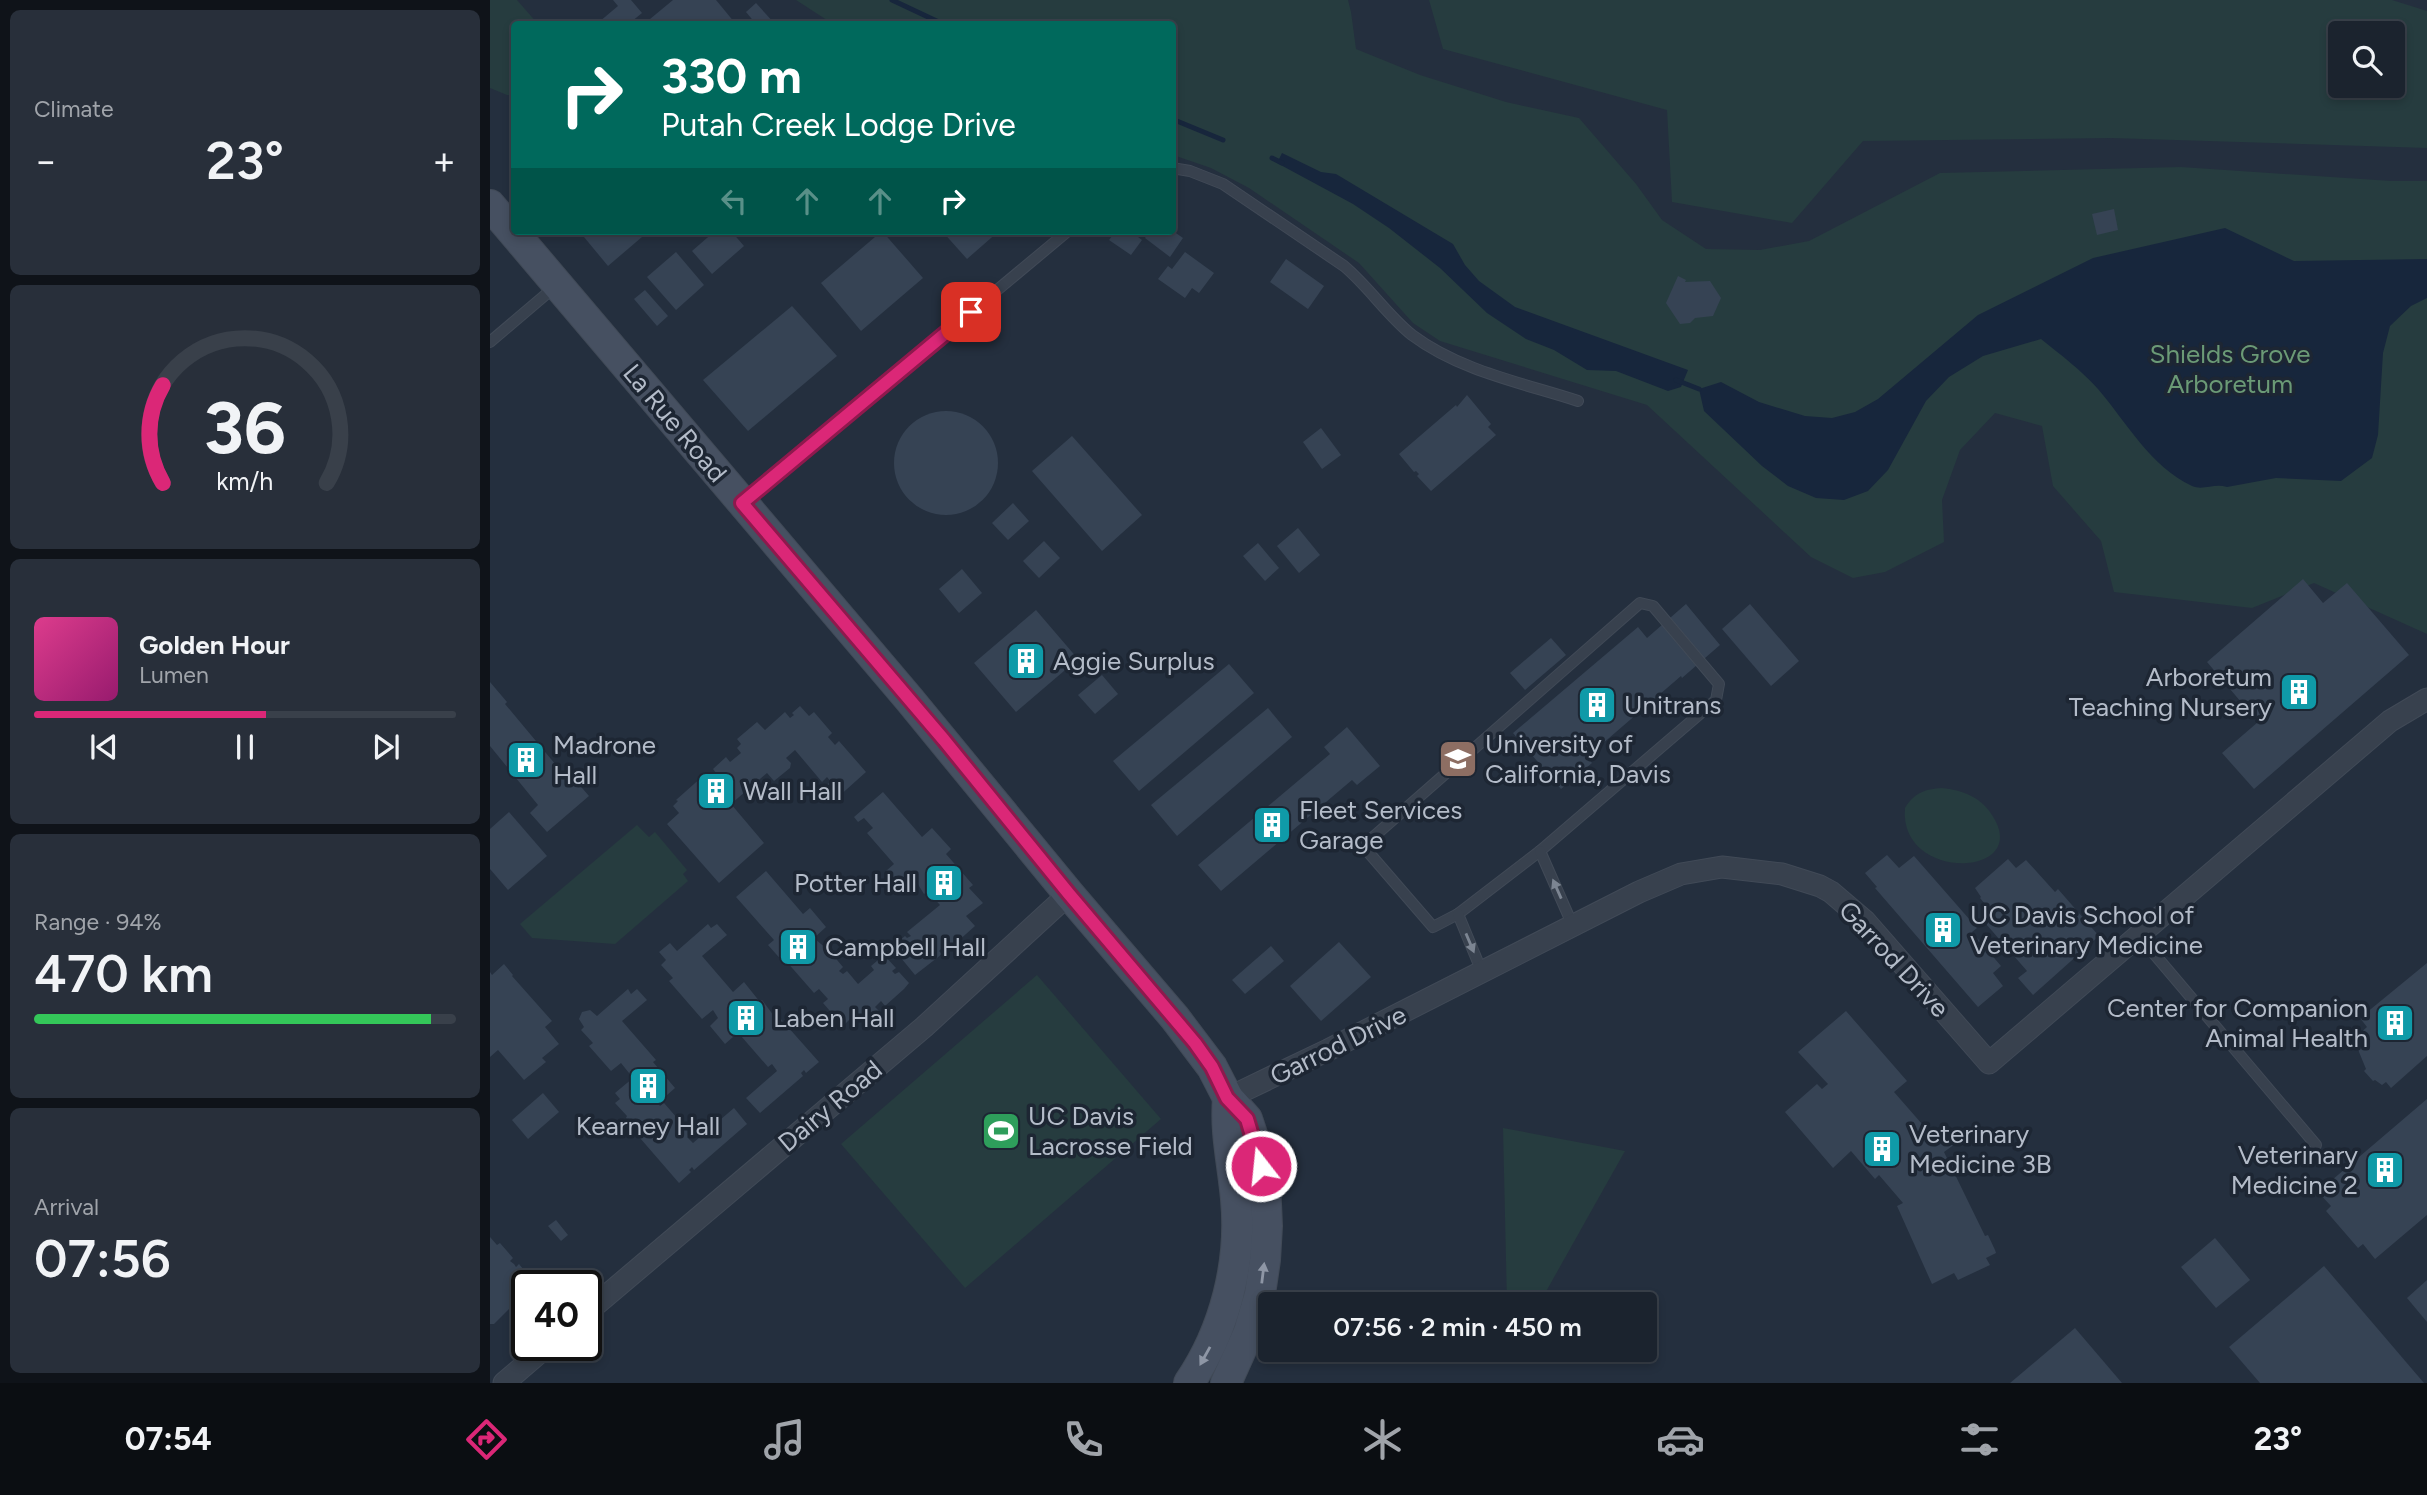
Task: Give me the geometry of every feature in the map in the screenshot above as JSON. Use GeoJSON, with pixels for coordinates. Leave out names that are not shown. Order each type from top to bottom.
{"type":"FeatureCollection","features":[{"type":"Feature","properties":{"kind":"street","name":"La Rue Road"},"geometry":{"type":"LineString","coordinates":[[490,205],[511,230]]}},
{"type":"Feature","properties":{"kind":"street","name":"La Rue Road"},"geometry":{"type":"LineString","coordinates":[[515,235],[944,740],[1195,1043],[1212,1067],[1227,1098],[1247,1119],[1265,1182],[1267,1226],[1260,1294],[1249,1332],[1226,1383]]}},
{"type":"Feature","properties":{"kind":"street","name":"Garrod Drive"},"geometry":{"type":"LineString","coordinates":[[1227,1098],[1328,1051],[1639,892],[1681,874],[1722,867],[1782,874],[1808,881],[1831,892],[1865,921],[1989,1063],[2390,721],[2427,699]]}},
{"type":"Feature","properties":{"kind":"street","name":"Dairy Road"},"geometry":{"type":"LineString","coordinates":[[602,1298],[923,1027],[1069,894]]}},
{"type":"Feature","properties":{"kind":"street","name":"La Rue Road"},"geometry":{"type":"LineString","coordinates":[[1189,1383],[1215,1334],[1226,1303],[1234,1263],[1236,1202],[1226,1126],[1227,1098]]}},
{"type":"Feature","properties":{"kind":"street"},"geometry":{"type":"LineString","coordinates":[[504,1383],[530,1361]]}},
{"type":"Feature","properties":{"kind":"lane"},"geometry":{"type":"LineString","coordinates":[[1176,169],[1190,171],[1223,184],[1312,244],[1354,275],[1397,322],[1415,337],[1452,359],[1472,368],[1578,401]]}},
{"type":"Feature","properties":{"kind":"lane"},"geometry":{"type":"LineString","coordinates":[[742,503],[1063,235]]}},
{"type":"Feature","properties":{"kind":"lane"},"geometry":{"type":"LineString","coordinates":[[490,342],[557,285]]}},
{"type":"Feature","properties":{"kind":"lane"},"geometry":{"type":"LineString","coordinates":[[1640,603],[1653,606],[1719,684],[1716,700],[1540,851],[1458,914],[1433,927],[1363,846],[1640,603]]}},
{"type":"Feature","properties":{"kind":"lane"},"geometry":{"type":"LineString","coordinates":[[1540,851],[1573,926]]}},
{"type":"Feature","properties":{"kind":"lane"},"geometry":{"type":"LineString","coordinates":[[1458,914],[1482,972]]}},
{"type":"Feature","properties":{"kind":"lane"},"geometry":{"type":"LineString","coordinates":[[2138,936],[2316,1145]]}},
{"type":"Feature","properties":{"kind":"green space"},"geometry":{"type":"Polygon","coordinates":[[[490,0],[517,0],[535,21],[511,21],[511,95],[490,88],[490,0]]]}},
{"type":"Feature","properties":{"kind":"green space","name":"Shields Grove Arboretum"},"geometry":{"type":"Polygon","coordinates":[[[796,0],[1348,0],[1356,49],[1420,75],[1506,102],[1579,118],[1636,184],[1662,220],[1706,249],[1760,250],[1809,241],[1940,173],[2181,167],[2427,181],[2427,634],[2314,583],[2252,608],[2114,592],[2101,541],[2053,486],[2042,426],[1995,413],[1960,450],[1942,500],[1944,542],[1885,572],[1853,578],[1811,557],[1647,405],[1440,341],[1413,323],[1359,263],[1249,188],[1211,168],[1176,156],[1176,21],[828,21],[796,0]]]}},
{"type":"Feature","properties":{"kind":"green space"},"geometry":{"type":"Polygon","coordinates":[[[1429,0],[2392,0],[2427,11],[2427,148],[2111,138],[1863,141],[1792,223],[1672,202],[1667,110],[1443,49],[1429,0]]]}},
{"type":"Feature","properties":{"kind":"green space"},"geometry":{"type":"Polygon","coordinates":[[[1942,788],[1970,796],[1988,809],[2000,836],[1995,851],[1981,860],[1962,863],[1941,860],[1922,850],[1908,832],[1905,808],[1920,793],[1942,788]]]}},
{"type":"Feature","properties":{"kind":"green space"},"geometry":{"type":"Polygon","coordinates":[[[637,825],[649,837],[655,832],[687,870],[683,874],[688,881],[615,944],[532,938],[520,924],[637,825]]]}},
{"type":"Feature","properties":{"kind":"green space","name":"UC Davis Lacrosse Field"},"geometry":{"type":"Polygon","coordinates":[[[1037,975],[1161,1119],[965,1288],[841,1144],[1037,975]]]}},
{"type":"Feature","properties":{"kind":"green space"},"geometry":{"type":"Polygon","coordinates":[[[1503,1128],[1625,1151],[1546,1292],[1507,1292],[1503,1128]]]}},
{"type":"Feature","properties":{"kind":"water"},"geometry":{"type":"Polygon","coordinates":[[[1282,153],[1321,172],[1336,174],[1453,244],[1465,265],[1479,281],[1515,307],[1688,370],[1681,387],[1668,391],[1616,371],[1587,370],[1554,350],[1526,339],[1487,313],[1440,268],[1389,228],[1353,204],[1277,163],[1282,153]]]}},
{"type":"Feature","properties":{"kind":"water"},"geometry":{"type":"Polygon","coordinates":[[[2225,228],[2294,261],[2427,259],[2427,298],[2411,306],[2390,326],[2383,353],[2378,435],[2372,458],[2341,481],[2276,478],[2227,487],[2192,486],[2151,455],[2091,382],[2041,339],[1983,356],[1949,377],[1926,401],[1888,470],[1868,491],[1844,500],[1816,498],[1788,486],[1762,466],[1704,411],[1699,389],[1721,382],[1759,402],[1805,416],[1832,418],[1855,412],[1878,399],[1978,315],[2093,258],[2225,228]]]}},
{"type":"Feature","properties":{"kind":"building"},"geometry":{"type":"Polygon","coordinates":[[[613,0],[631,0],[642,13],[632,21],[600,21],[618,6],[613,0]]]}},
{"type":"Feature","properties":{"kind":"building"},"geometry":{"type":"Polygon","coordinates":[[[673,0],[716,0],[733,21],[648,21],[673,0]]]}},
{"type":"Feature","properties":{"kind":"building"},"geometry":{"type":"Polygon","coordinates":[[[756,3],[772,21],[754,21],[746,12],[756,3]]]}},
{"type":"Feature","properties":{"kind":"building"},"geometry":{"type":"Polygon","coordinates":[[[2114,209],[2118,230],[2097,235],[2092,214],[2114,209]]]}},
{"type":"Feature","properties":{"kind":"building"},"geometry":{"type":"Polygon","coordinates":[[[1176,233],[1183,238],[1170,257],[1145,238],[1147,235],[1176,233]]]}},
{"type":"Feature","properties":{"kind":"building"},"geometry":{"type":"Polygon","coordinates":[[[582,235],[644,235],[608,266],[582,235]]]}},
{"type":"Feature","properties":{"kind":"building"},"geometry":{"type":"Polygon","coordinates":[[[710,235],[734,235],[744,246],[712,274],[692,251],[710,235]]]}},
{"type":"Feature","properties":{"kind":"building"},"geometry":{"type":"Polygon","coordinates":[[[877,235],[885,235],[923,278],[861,331],[821,283],[877,235]]]}},
{"type":"Feature","properties":{"kind":"building"},"geometry":{"type":"Polygon","coordinates":[[[946,235],[994,235],[967,259],[946,235]]]}},
{"type":"Feature","properties":{"kind":"building"},"geometry":{"type":"Polygon","coordinates":[[[1113,235],[1135,235],[1142,240],[1131,255],[1109,240],[1113,235]]]}},
{"type":"Feature","properties":{"kind":"building"},"geometry":{"type":"Polygon","coordinates":[[[676,252],[704,285],[676,310],[647,277],[676,252]]]}},
{"type":"Feature","properties":{"kind":"building"},"geometry":{"type":"Polygon","coordinates":[[[1185,252],[1214,273],[1199,293],[1192,288],[1185,298],[1158,279],[1168,266],[1172,269],[1185,252]]]}},
{"type":"Feature","properties":{"kind":"building"},"geometry":{"type":"Polygon","coordinates":[[[1286,259],[1324,286],[1308,309],[1270,282],[1286,259]]]}},
{"type":"Feature","properties":{"kind":"building"},"geometry":{"type":"Polygon","coordinates":[[[1678,276],[1686,280],[1685,282],[1710,281],[1721,298],[1713,316],[1695,318],[1690,323],[1680,324],[1666,303],[1678,276]]]}},
{"type":"Feature","properties":{"kind":"building"},"geometry":{"type":"Polygon","coordinates":[[[645,290],[668,316],[657,326],[634,299],[645,290]]]}},
{"type":"Feature","properties":{"kind":"building"},"geometry":{"type":"Polygon","coordinates":[[[792,306],[837,356],[748,431],[703,380],[792,306]]]}},
{"type":"Feature","properties":{"kind":"building"},"geometry":{"type":"Polygon","coordinates":[[[1467,395],[1491,424],[1488,427],[1496,435],[1431,491],[1399,454],[1456,405],[1457,407],[1467,395]]]}},
{"type":"Feature","properties":{"kind":"building"},"geometry":{"type":"Polygon","coordinates":[[[946,411],[966,415],[983,426],[994,443],[998,463],[994,483],[983,500],[966,511],[946,515],[926,511],[909,500],[898,483],[894,463],[898,443],[909,426],[926,415],[946,411]]]}},
{"type":"Feature","properties":{"kind":"building"},"geometry":{"type":"Polygon","coordinates":[[[1321,428],[1341,455],[1322,469],[1303,442],[1321,428]]]}},
{"type":"Feature","properties":{"kind":"building"},"geometry":{"type":"Polygon","coordinates":[[[1072,436],[1142,515],[1102,551],[1032,471],[1072,436]]]}},
{"type":"Feature","properties":{"kind":"building"},"geometry":{"type":"Polygon","coordinates":[[[1013,503],[1029,521],[1008,540],[992,523],[1013,503]]]}},
{"type":"Feature","properties":{"kind":"building"},"geometry":{"type":"Polygon","coordinates":[[[1298,528],[1320,555],[1299,573],[1277,546],[1298,528]]]}},
{"type":"Feature","properties":{"kind":"building"},"geometry":{"type":"Polygon","coordinates":[[[1044,541],[1060,558],[1039,578],[1023,561],[1044,541]]]}},
{"type":"Feature","properties":{"kind":"building"},"geometry":{"type":"Polygon","coordinates":[[[1258,543],[1279,568],[1265,581],[1243,556],[1258,543]]]}},
{"type":"Feature","properties":{"kind":"building"},"geometry":{"type":"Polygon","coordinates":[[[962,569],[982,593],[959,613],[939,589],[962,569]]]}},
{"type":"Feature","properties":{"kind":"building","name":"Arboretum Teaching Nursery"},"geometry":{"type":"Polygon","coordinates":[[[2303,579],[2323,603],[2347,583],[2409,655],[2254,789],[2222,753],[2258,722],[2207,662],[2303,579]]]}},
{"type":"Feature","properties":{"kind":"building","name":"Unitrans"},"geometry":{"type":"Polygon","coordinates":[[[1686,604],[1720,645],[1587,757],[1592,763],[1561,789],[1513,733],[1638,627],[1647,638],[1686,604]]]}},
{"type":"Feature","properties":{"kind":"building"},"geometry":{"type":"Polygon","coordinates":[[[1750,604],[1799,661],[1771,686],[1722,629],[1750,604]]]}},
{"type":"Feature","properties":{"kind":"building","name":"Aggie Surplus"},"geometry":{"type":"Polygon","coordinates":[[[1036,610],[1078,659],[1016,712],[974,663],[1036,610]]]}},
{"type":"Feature","properties":{"kind":"building"},"geometry":{"type":"Polygon","coordinates":[[[1551,638],[1566,655],[1525,690],[1510,673],[1551,638]]]}},
{"type":"Feature","properties":{"kind":"building"},"geometry":{"type":"Polygon","coordinates":[[[1229,664],[1254,693],[1139,791],[1113,761],[1229,664]]]}},
{"type":"Feature","properties":{"kind":"building"},"geometry":{"type":"Polygon","coordinates":[[[1102,675],[1118,694],[1095,714],[1078,695],[1102,675]]]}},
{"type":"Feature","properties":{"kind":"building","name":"Madrone Hall"},"geometry":{"type":"Polygon","coordinates":[[[490,682],[566,777],[570,774],[589,796],[547,832],[530,813],[538,805],[490,746],[490,682]]]}},
{"type":"Feature","properties":{"kind":"building","name":"Wall Hall"},"geometry":{"type":"Polygon","coordinates":[[[800,706],[809,716],[814,712],[832,733],[828,737],[835,745],[839,741],[866,772],[837,798],[826,785],[831,782],[827,777],[822,782],[795,750],[786,758],[791,763],[790,768],[774,781],[767,773],[731,804],[764,843],[719,883],[667,824],[679,813],[673,806],[678,801],[676,800],[703,776],[707,781],[716,773],[713,769],[726,757],[730,762],[741,753],[737,748],[741,744],[737,739],[757,722],[765,730],[785,712],[790,718],[800,706]]]}},
{"type":"Feature","properties":{"kind":"building"},"geometry":{"type":"Polygon","coordinates":[[[1268,708],[1292,737],[1177,836],[1151,805],[1268,708]]]}},
{"type":"Feature","properties":{"kind":"building","name":"Fleet Services Garage"},"geometry":{"type":"Polygon","coordinates":[[[1347,727],[1380,766],[1357,785],[1352,780],[1221,891],[1198,865],[1330,754],[1324,747],[1347,727]]]}},
{"type":"Feature","properties":{"kind":"building","name":"Potter Hall"},"geometry":{"type":"Polygon","coordinates":[[[883,792],[922,837],[932,828],[951,849],[946,854],[973,885],[969,888],[983,903],[966,916],[975,926],[948,950],[944,946],[939,951],[942,954],[915,975],[892,947],[905,936],[911,936],[907,932],[940,905],[929,889],[924,894],[914,878],[902,889],[886,871],[894,864],[867,833],[873,828],[864,818],[858,822],[854,817],[883,792]]]}},
{"type":"Feature","properties":{"kind":"building"},"geometry":{"type":"Polygon","coordinates":[[[509,812],[547,856],[508,890],[490,869],[490,829],[509,812]]]}},
{"type":"Feature","properties":{"kind":"building","name":"UC Davis School of Veterinary Medicine"},"geometry":{"type":"Polygon","coordinates":[[[1887,855],[1899,868],[1914,856],[1977,928],[1972,932],[2001,966],[1993,973],[2003,986],[1978,1007],[1865,873],[1887,855]]]}},
{"type":"Feature","properties":{"kind":"building"},"geometry":{"type":"Polygon","coordinates":[[[2008,859],[2016,868],[2026,860],[2055,892],[2058,889],[2099,936],[2033,995],[2018,978],[2027,971],[1986,924],[1995,916],[1975,888],[2008,859]]]}},
{"type":"Feature","properties":{"kind":"building","name":"Campbell Hall"},"geometry":{"type":"Polygon","coordinates":[[[766,871],[803,914],[810,908],[826,927],[814,938],[828,950],[825,953],[828,957],[832,954],[843,967],[839,971],[843,974],[847,971],[858,984],[874,970],[871,966],[884,955],[896,968],[892,971],[895,974],[899,972],[909,983],[885,1006],[881,1001],[875,1007],[879,1011],[865,1023],[857,1012],[843,1026],[823,1003],[828,999],[819,989],[814,993],[768,945],[774,940],[736,897],[766,871]]]}},
{"type":"Feature","properties":{"kind":"building","name":"Laben Hall"},"geometry":{"type":"Polygon","coordinates":[[[708,924],[711,928],[717,924],[727,935],[702,956],[733,992],[744,982],[819,1062],[806,1073],[804,1070],[801,1073],[803,1076],[760,1113],[746,1098],[777,1071],[772,1064],[768,1067],[741,1036],[744,1033],[741,1030],[725,1044],[710,1026],[718,1018],[713,1010],[702,1019],[669,981],[673,978],[661,965],[666,960],[659,952],[670,943],[677,951],[708,924]]]}},
{"type":"Feature","properties":{"kind":"building"},"geometry":{"type":"Polygon","coordinates":[[[1339,942],[1371,977],[1321,1021],[1290,986],[1339,942]]]}},
{"type":"Feature","properties":{"kind":"building"},"geometry":{"type":"Polygon","coordinates":[[[1271,946],[1284,961],[1245,994],[1232,980],[1271,946]]]}},
{"type":"Feature","properties":{"kind":"building","name":"Center for Companion Animal Health"},"geometry":{"type":"Polygon","coordinates":[[[2427,963],[2427,1056],[2391,1088],[2386,1082],[2382,1085],[2373,1081],[2364,1071],[2366,1069],[2357,1043],[2361,1040],[2357,1036],[2367,1027],[2360,1018],[2427,963]]]}},
{"type":"Feature","properties":{"kind":"building"},"geometry":{"type":"Polygon","coordinates":[[[504,964],[552,1021],[545,1027],[559,1044],[542,1058],[546,1062],[524,1080],[498,1050],[490,1057],[490,972],[492,975],[504,964]]]}},
{"type":"Feature","properties":{"kind":"building","name":"Kearney Hall"},"geometry":{"type":"Polygon","coordinates":[[[628,989],[631,994],[637,989],[647,1000],[622,1021],[656,1060],[653,1062],[675,1088],[658,1103],[660,1106],[664,1103],[691,1134],[687,1137],[693,1143],[734,1108],[747,1124],[694,1170],[692,1167],[689,1170],[691,1172],[679,1183],[640,1138],[643,1135],[615,1103],[620,1099],[615,1093],[633,1078],[621,1063],[611,1071],[589,1046],[593,1043],[581,1030],[584,1027],[579,1019],[582,1012],[590,1010],[597,1016],[628,989]]]}},
{"type":"Feature","properties":{"kind":"building","name":"Veterinary Medicine 3B"},"geometry":{"type":"Polygon","coordinates":[[[1846,1011],[1907,1081],[1894,1092],[1929,1132],[1927,1134],[1933,1141],[1948,1128],[1959,1141],[1944,1152],[1985,1236],[1988,1235],[1995,1250],[1996,1253],[1986,1258],[1990,1265],[1958,1280],[1954,1273],[1932,1284],[1897,1206],[1903,1203],[1879,1175],[1875,1179],[1851,1151],[1833,1168],[1785,1112],[1817,1084],[1822,1089],[1828,1084],[1798,1052],[1846,1011]]]}},
{"type":"Feature","properties":{"kind":"building"},"geometry":{"type":"Polygon","coordinates":[[[543,1093],[559,1112],[528,1139],[512,1120],[543,1093]]]}},
{"type":"Feature","properties":{"kind":"building","name":"Veterinary Medicine 2"},"geometry":{"type":"Polygon","coordinates":[[[2427,1099],[2427,1215],[2375,1259],[2363,1244],[2358,1248],[2326,1211],[2331,1206],[2318,1192],[2427,1099]]]}},
{"type":"Feature","properties":{"kind":"building"},"geometry":{"type":"Polygon","coordinates":[[[556,1220],[568,1235],[561,1241],[548,1226],[556,1220]]]}},
{"type":"Feature","properties":{"kind":"building"},"geometry":{"type":"Polygon","coordinates":[[[490,1237],[497,1245],[500,1243],[513,1258],[510,1261],[516,1267],[519,1264],[524,1270],[511,1270],[511,1307],[494,1324],[490,1324],[490,1237]]]}},
{"type":"Feature","properties":{"kind":"building"},"geometry":{"type":"Polygon","coordinates":[[[2215,1238],[2250,1280],[2216,1308],[2181,1267],[2215,1238]]]}},
{"type":"Feature","properties":{"kind":"building"},"geometry":{"type":"Polygon","coordinates":[[[2324,1266],[2424,1383],[2260,1383],[2229,1347],[2324,1266]]]}},
{"type":"Feature","properties":{"kind":"building"},"geometry":{"type":"Polygon","coordinates":[[[2427,1280],[2427,1322],[2407,1298],[2427,1280]]]}},
{"type":"Feature","properties":{"kind":"building"},"geometry":{"type":"Polygon","coordinates":[[[2075,1328],[2122,1383],[2010,1383],[2075,1328]]]}},
{"type":"Feature","properties":{"kind":"waterway"},"geometry":{"type":"LineString","coordinates":[[892,0],[937,21]]}},
{"type":"Feature","properties":{"kind":"waterway"},"geometry":{"type":"LineString","coordinates":[[1176,121],[1223,140]]}},
{"type":"Feature","properties":{"kind":"waterway"},"geometry":{"type":"LineString","coordinates":[[1272,158],[1282,163]]}},
{"type":"Feature","properties":{"kind":"waterway"},"geometry":{"type":"LineString","coordinates":[[1676,380],[1699,389]]}},
{"type":"Feature","properties":{"kind":"place","name":"Aggie Surplus"},"geometry":{"type":"Point","coordinates":[1026,661]}},
{"type":"Feature","properties":{"kind":"place","name":"Arboretum Teaching Nursery"},"geometry":{"type":"Point","coordinates":[2299,692]}},
{"type":"Feature","properties":{"kind":"place","name":"Unitrans"},"geometry":{"type":"Point","coordinates":[1597,705]}},
{"type":"Feature","properties":{"kind":"place","name":"University of California, Davis"},"geometry":{"type":"Point","coordinates":[1458,759]}},
{"type":"Feature","properties":{"kind":"place","name":"Madrone Hall"},"geometry":{"type":"Point","coordinates":[526,760]}},
{"type":"Feature","properties":{"kind":"place","name":"Wall Hall"},"geometry":{"type":"Point","coordinates":[716,791]}},
{"type":"Feature","properties":{"kind":"place","name":"Fleet Services Garage"},"geometry":{"type":"Point","coordinates":[1272,825]}},
{"type":"Feature","properties":{"kind":"place","name":"Potter Hall"},"geometry":{"type":"Point","coordinates":[944,883]}},
{"type":"Feature","properties":{"kind":"place","name":"UC Davis School of Veterinary Medicine"},"geometry":{"type":"Point","coordinates":[1943,930]}},
{"type":"Feature","properties":{"kind":"place","name":"Campbell Hall"},"geometry":{"type":"Point","coordinates":[798,947]}},
{"type":"Feature","properties":{"kind":"place","name":"Laben Hall"},"geometry":{"type":"Point","coordinates":[746,1018]}},
{"type":"Feature","properties":{"kind":"place","name":"Center for Companion Animal Health"},"geometry":{"type":"Point","coordinates":[2395,1023]}},
{"type":"Feature","properties":{"kind":"place","name":"Kearney Hall"},"geometry":{"type":"Point","coordinates":[648,1086]}},
{"type":"Feature","properties":{"kind":"place","name":"UC Davis Lacrosse Field"},"geometry":{"type":"Point","coordinates":[1001,1131]}},
{"type":"Feature","properties":{"kind":"place","name":"Veterinary Medicine 3B"},"geometry":{"type":"Point","coordinates":[1882,1149]}},
{"type":"Feature","properties":{"kind":"place","name":"Veterinary Medicine 2"},"geometry":{"type":"Point","coordinates":[2385,1170]}},
{"type":"Feature","properties":{"kind":"route"},"geometry":{"type":"LineString","coordinates":[[971,312],[742,503],[944,740],[1195,1043],[1212,1067],[1227,1098],[1247,1119],[1261,1166]]}}]}
